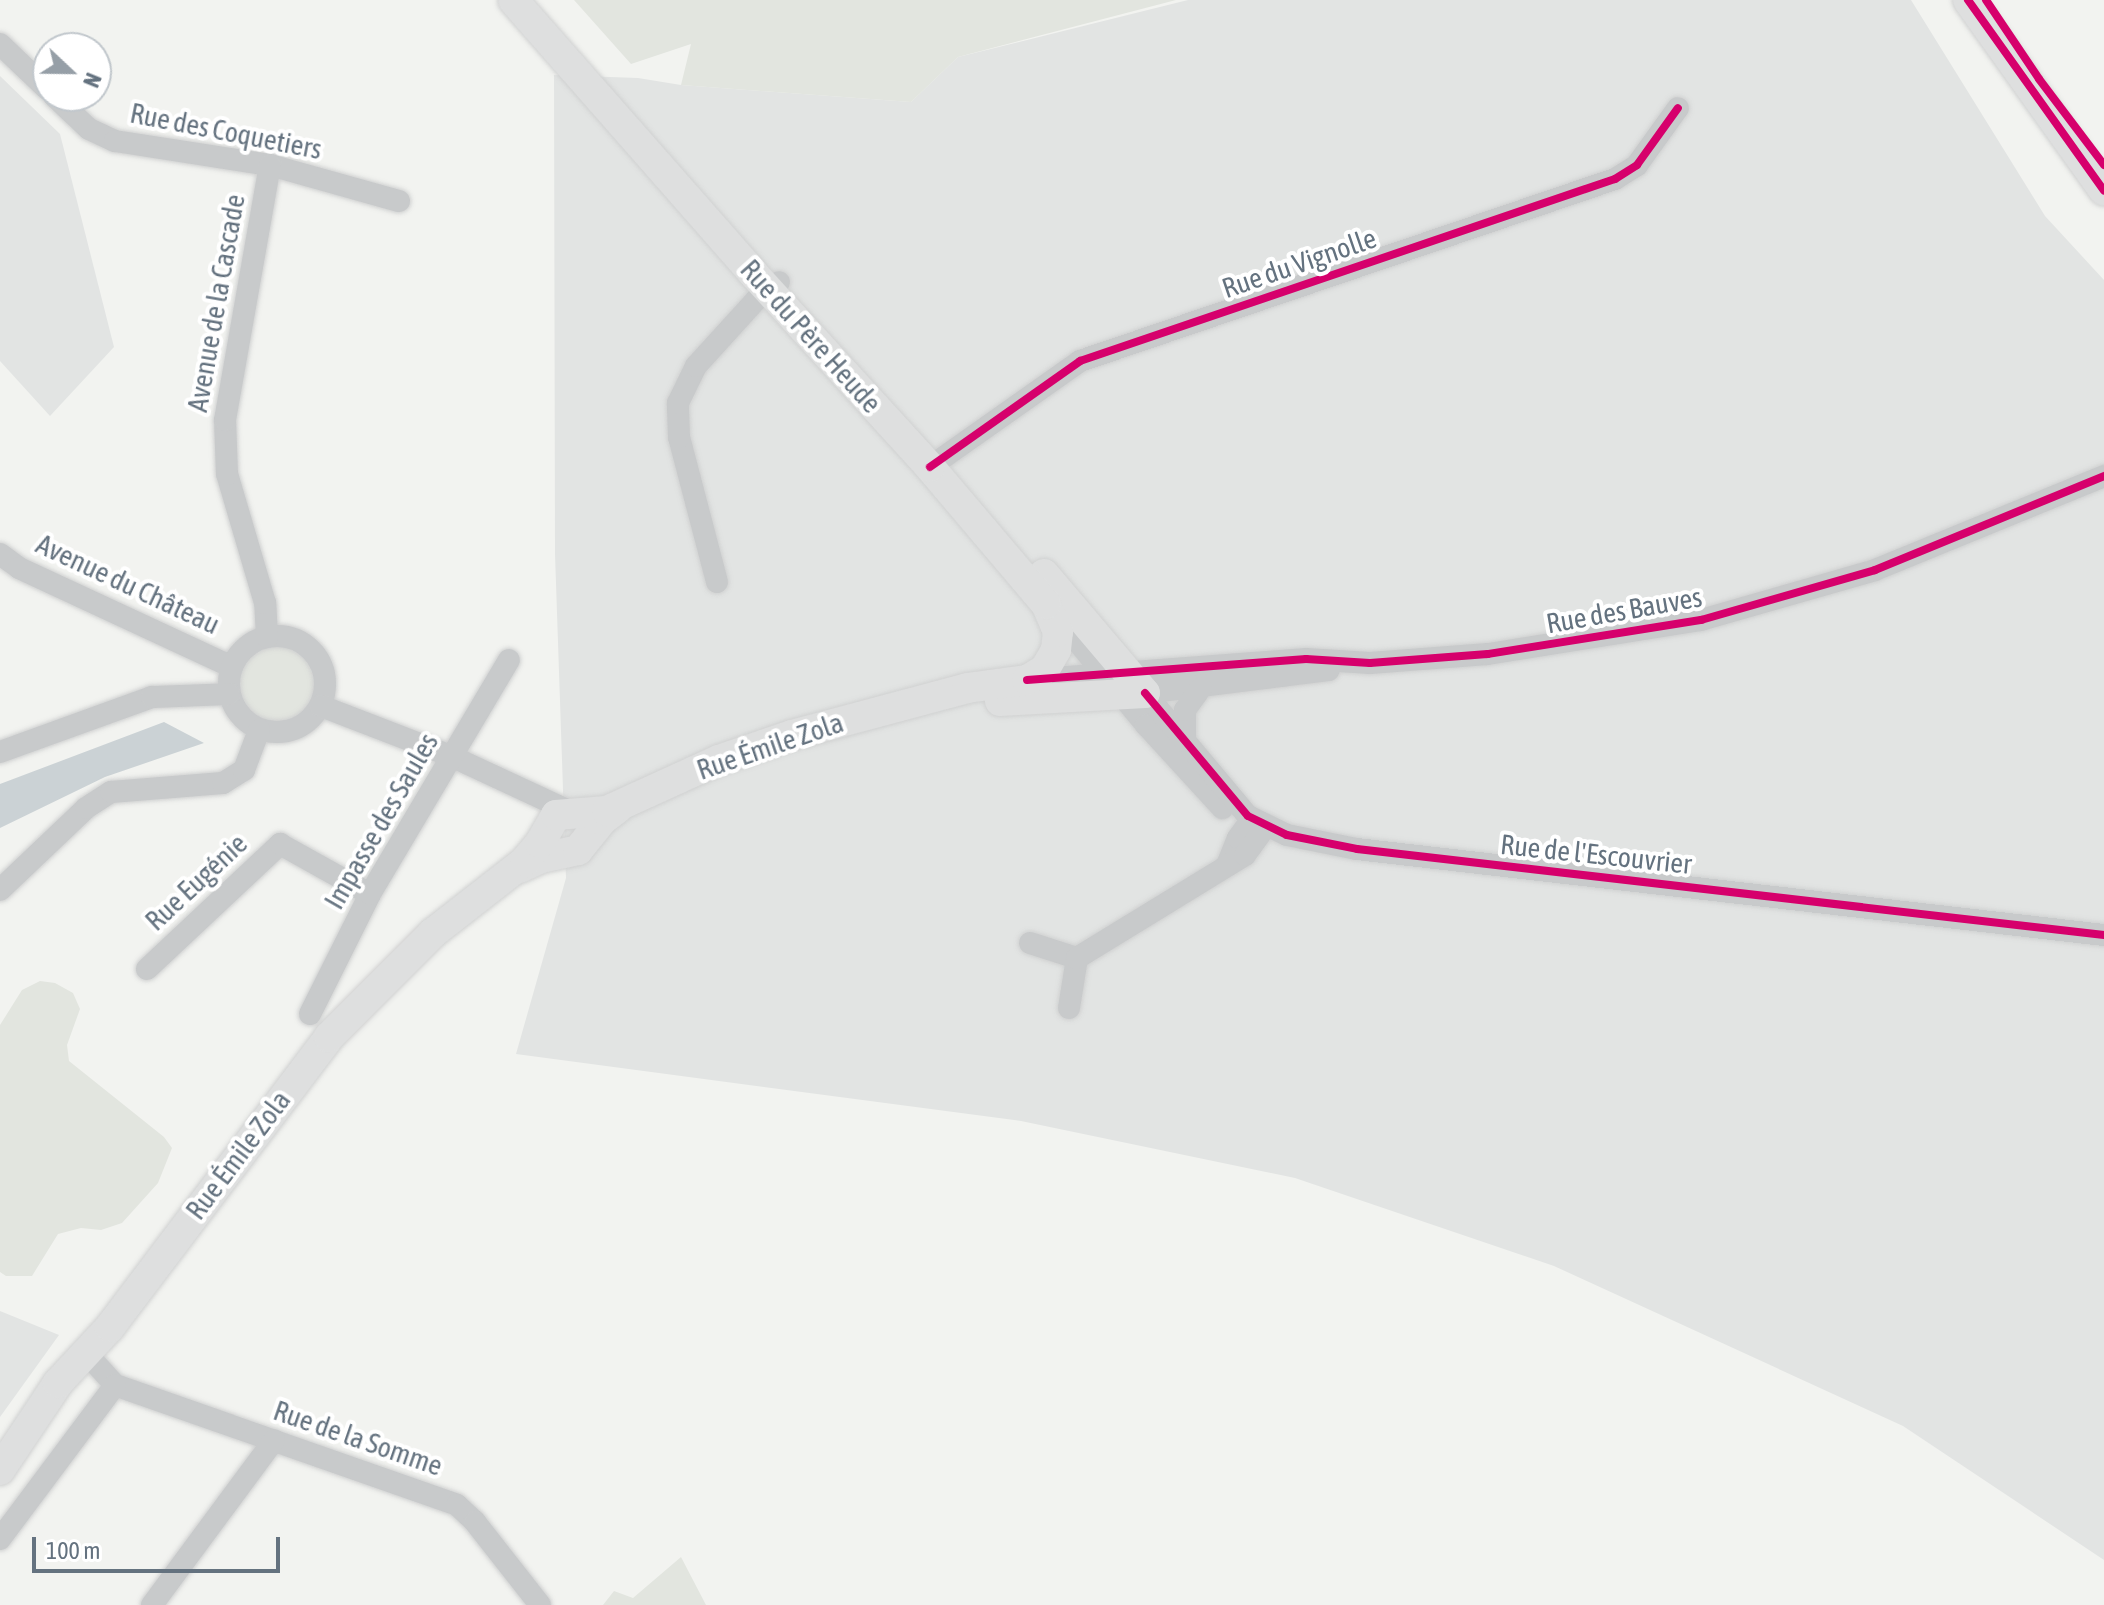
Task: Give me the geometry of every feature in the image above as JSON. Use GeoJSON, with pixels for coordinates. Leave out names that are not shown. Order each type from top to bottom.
{"type":"FeatureCollection","features":[{"type":"Feature","properties":{"kind":"main road","name":"Rue du Père Heude"},"geometry":{"type":"LineString","coordinates":[[513,0],[937,462],[1046,604]]}},
{"type":"Feature","properties":{"kind":"main road","name":"Rue du Père Heude"},"geometry":{"type":"LineString","coordinates":[[538,0],[774,285]]}},
{"type":"Feature","properties":{"kind":"main road"},"geometry":{"type":"LineString","coordinates":[[1968,0],[2104,191]]}},
{"type":"Feature","properties":{"kind":"main road"},"geometry":{"type":"LineString","coordinates":[[1986,0],[2039,79],[2104,165]]}},
{"type":"Feature","properties":{"kind":"main road","name":"Rue du Père Heude"},"geometry":{"type":"LineString","coordinates":[[937,462],[970,484],[1118,683]]}},
{"type":"Feature","properties":{"kind":"main road"},"geometry":{"type":"LineString","coordinates":[[1027,680],[1045,669],[1056,650],[1058,632],[1046,604]]}},
{"type":"Feature","properties":{"kind":"main road","name":"Rue Émile Zola"},"geometry":{"type":"LineString","coordinates":[[0,1470],[47,1397],[110,1327],[296,1078],[346,1018],[433,933],[537,849],[565,829],[602,820],[619,806],[760,745],[983,684],[1027,680]]}},
{"type":"Feature","properties":{"kind":"main road","name":"Rue Émile Zola"},"geometry":{"type":"LineString","coordinates":[[926,700],[1009,701],[1118,683]]}},
{"type":"Feature","properties":{"kind":"street"},"geometry":{"type":"LineString","coordinates":[[0,44],[32,75]]}},
{"type":"Feature","properties":{"kind":"street","name":"Rue du Vignolle"},"geometry":{"type":"LineString","coordinates":[[937,462],[1080,361],[1615,179],[1637,165],[1678,108]]}},
{"type":"Feature","properties":{"kind":"street","name":"Rue des Coquetiers"},"geometry":{"type":"LineString","coordinates":[[71,112],[89,129],[115,141],[270,165],[399,201]]}},
{"type":"Feature","properties":{"kind":"street","name":"Avenue de la Cascade"},"geometry":{"type":"LineString","coordinates":[[267,637],[265,603],[227,474],[225,420],[270,165]]}},
{"type":"Feature","properties":{"kind":"street"},"geometry":{"type":"LineString","coordinates":[[717,582],[679,437],[678,403],[696,366],[774,285]]}},
{"type":"Feature","properties":{"kind":"street","name":"Rue des Bauves"},"geometry":{"type":"LineString","coordinates":[[1118,683],[1201,688],[1370,663],[1553,646],[1731,612],[1875,570],[2104,476]]}},
{"type":"Feature","properties":{"kind":"street","name":"Avenue du Château"},"geometry":{"type":"LineString","coordinates":[[0,554],[19,568],[232,667]]}},
{"type":"Feature","properties":{"kind":"street","name":"Rue du Père Heude"},"geometry":{"type":"LineString","coordinates":[[1046,604],[1118,683]]}},
{"type":"Feature","properties":{"kind":"street"},"geometry":{"type":"LineString","coordinates":[[267,637],[297,640],[320,661],[325,675],[321,706],[301,727],[288,732],[259,730],[240,715],[229,694],[232,667],[252,643],[267,637]]}},
{"type":"Feature","properties":{"kind":"street","name":"Rue des Bauves"},"geometry":{"type":"LineString","coordinates":[[1118,683],[1306,659],[1370,663]]}},
{"type":"Feature","properties":{"kind":"street","name":"Impasse des Saules"},"geometry":{"type":"LineString","coordinates":[[310,1014],[370,894],[509,660]]}},
{"type":"Feature","properties":{"kind":"street","name":"Rue Émile Zola"},"geometry":{"type":"LineString","coordinates":[[1027,680],[1118,683]]}},
{"type":"Feature","properties":{"kind":"street"},"geometry":{"type":"LineString","coordinates":[[1118,683],[1165,731],[1185,741],[1255,829]]}},
{"type":"Feature","properties":{"kind":"street"},"geometry":{"type":"LineString","coordinates":[[1118,683],[1255,829]]}},
{"type":"Feature","properties":{"kind":"street"},"geometry":{"type":"LineString","coordinates":[[1185,741],[1185,710],[1201,688]]}},
{"type":"Feature","properties":{"kind":"street"},"geometry":{"type":"LineString","coordinates":[[0,752],[152,697],[229,694]]}},
{"type":"Feature","properties":{"kind":"street"},"geometry":{"type":"LineString","coordinates":[[321,706],[453,757],[535,794],[565,829]]}},
{"type":"Feature","properties":{"kind":"street"},"geometry":{"type":"LineString","coordinates":[[0,890],[86,808],[111,792],[223,783],[244,770],[259,730]]}},
{"type":"Feature","properties":{"kind":"street"},"geometry":{"type":"LineString","coordinates":[[1030,943],[1077,958],[1191,891],[1227,865],[1255,829]]}},
{"type":"Feature","properties":{"kind":"street","name":"Rue de l'Escouvrier"},"geometry":{"type":"LineString","coordinates":[[1255,829],[1357,849],[2104,935]]}},
{"type":"Feature","properties":{"kind":"street","name":"Rue Eugénie"},"geometry":{"type":"LineString","coordinates":[[147,969],[280,844],[370,894]]}},
{"type":"Feature","properties":{"kind":"street"},"geometry":{"type":"LineString","coordinates":[[1069,1008],[1077,958]]}},
{"type":"Feature","properties":{"kind":"street"},"geometry":{"type":"LineString","coordinates":[[0,1539],[115,1385],[85,1352]]}},
{"type":"Feature","properties":{"kind":"street","name":"Rue de la Somme"},"geometry":{"type":"LineString","coordinates":[[115,1385],[457,1505],[475,1522],[540,1605]]}},
{"type":"Feature","properties":{"kind":"street"},"geometry":{"type":"LineString","coordinates":[[152,1605],[274,1440]]}},
{"type":"Feature","properties":{"kind":"shaded area"},"geometry":{"type":"Polygon","coordinates":[[[574,0],[1176,0],[958,57],[911,102],[681,85],[691,44],[631,64],[574,0]]]}},
{"type":"Feature","properties":{"kind":"shaded area"},"geometry":{"type":"Polygon","coordinates":[[[1188,0],[1911,0],[2045,216],[2104,280],[2104,1560],[1903,1426],[1554,1266],[1295,1178],[1021,1121],[516,1054],[566,878],[555,554],[554,75],[638,78],[681,85],[911,102],[958,57],[1188,0]]]}},
{"type":"Feature","properties":{"kind":"shaded area"},"geometry":{"type":"Polygon","coordinates":[[[0,76],[32,107],[32,112],[37,112],[60,134],[114,347],[50,416],[0,361],[0,76]]]}},
{"type":"Feature","properties":{"kind":"shaded area"},"geometry":{"type":"Polygon","coordinates":[[[271,643],[287,643],[308,654],[319,675],[319,691],[308,712],[287,723],[271,723],[257,717],[245,705],[239,691],[239,675],[245,661],[257,649],[271,643]]]}},
{"type":"Feature","properties":{"kind":"shaded area"},"geometry":{"type":"Polygon","coordinates":[[[164,722],[204,743],[105,777],[0,828],[0,784],[164,722]]]}},
{"type":"Feature","properties":{"kind":"shaded area"},"geometry":{"type":"Polygon","coordinates":[[[40,981],[55,983],[73,993],[80,1009],[67,1045],[69,1061],[164,1137],[172,1148],[158,1183],[122,1223],[101,1230],[81,1228],[58,1234],[32,1276],[6,1276],[0,1272],[0,1025],[22,990],[40,981]]]}},
{"type":"Feature","properties":{"kind":"shaded area"},"geometry":{"type":"Polygon","coordinates":[[[0,1311],[59,1335],[0,1417],[0,1311]]]}},
{"type":"Feature","properties":{"kind":"shaded area"},"geometry":{"type":"Polygon","coordinates":[[[681,1557],[706,1605],[603,1605],[614,1591],[633,1598],[681,1557]]]}},
{"type":"Feature","properties":{"kind":"cycle path"},"geometry":{"type":"LineString","coordinates":[[1968,0],[2104,191]]}},
{"type":"Feature","properties":{"kind":"cycle path"},"geometry":{"type":"LineString","coordinates":[[1986,0],[2039,79],[2104,165]]}},
{"type":"Feature","properties":{"kind":"cycle path"},"geometry":{"type":"LineString","coordinates":[[930,467],[1080,361],[1615,179],[1637,165],[1678,108]]}},
{"type":"Feature","properties":{"kind":"cycle path"},"geometry":{"type":"LineString","coordinates":[[1027,680],[1306,659],[1370,663],[1488,654],[1701,620],[1875,570],[2104,476]]}},
{"type":"Feature","properties":{"kind":"cycle path"},"geometry":{"type":"LineString","coordinates":[[1145,693],[1248,816],[1287,835],[1357,849],[2104,935]]}}]}
